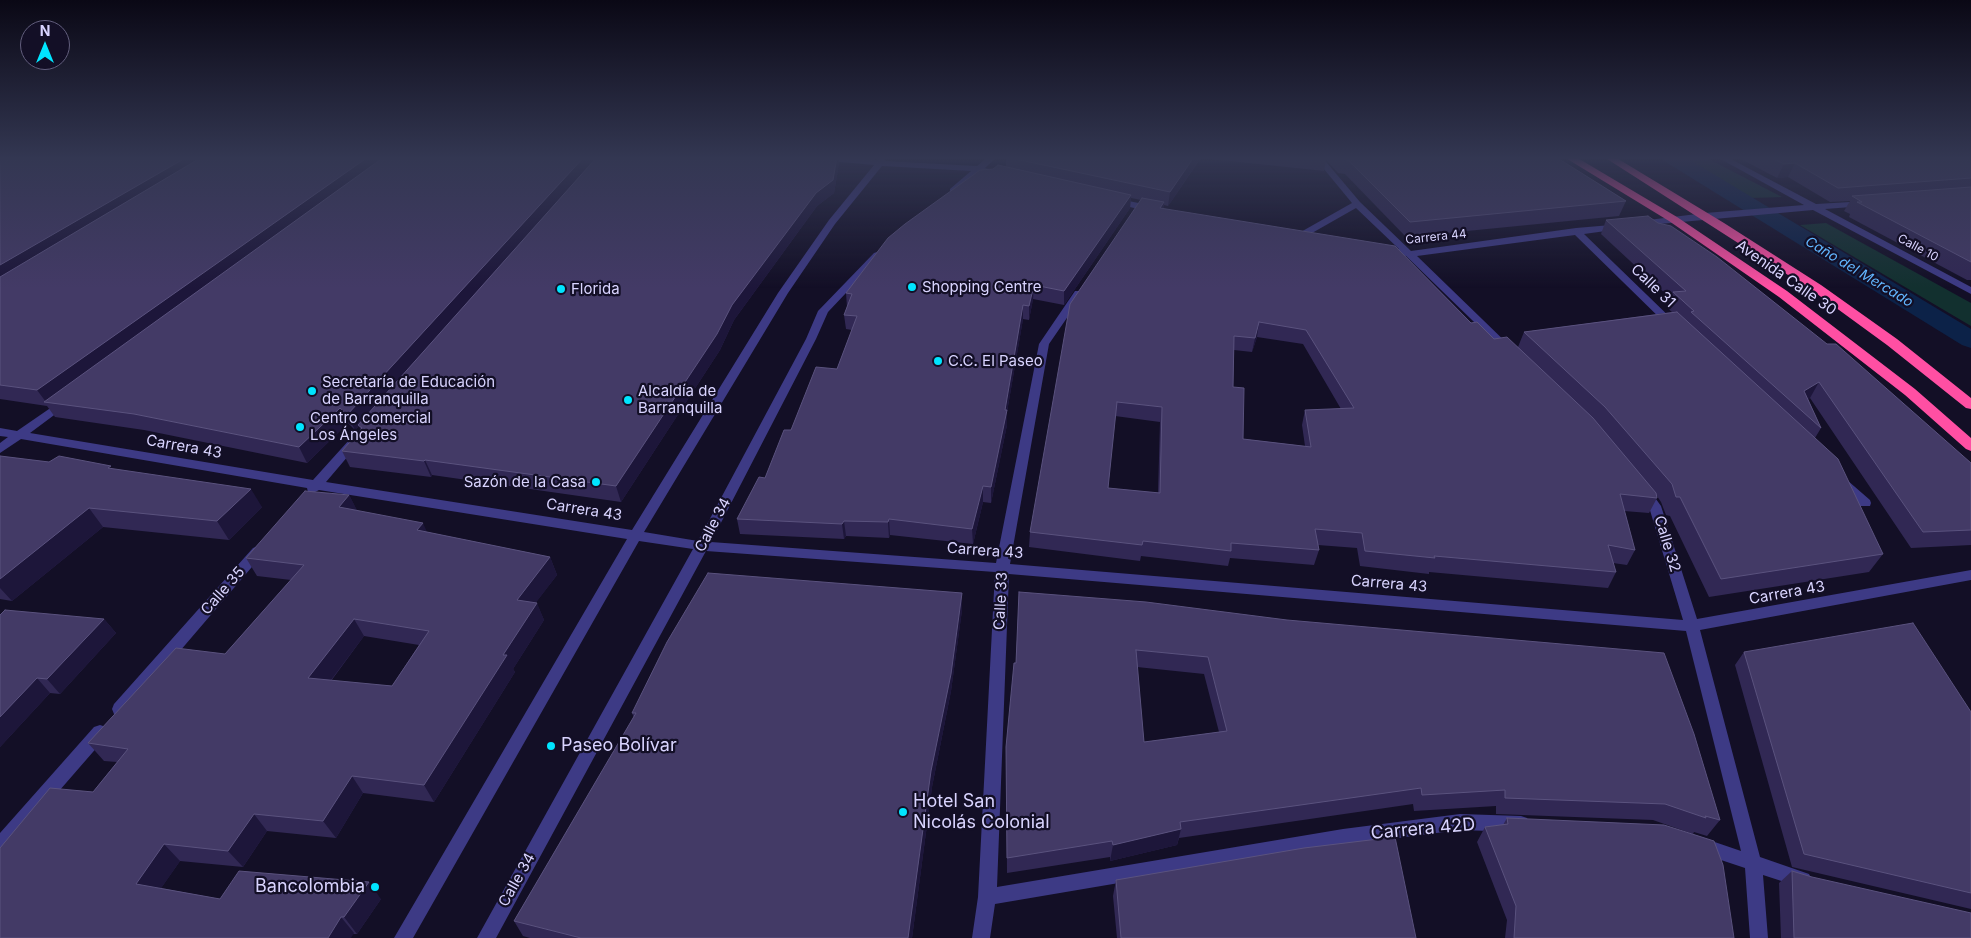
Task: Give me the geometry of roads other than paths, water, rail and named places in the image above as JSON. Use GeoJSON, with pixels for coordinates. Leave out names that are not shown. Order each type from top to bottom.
{"type":"FeatureCollection","features":[{"type":"Feature","properties":{"kind":"highway","name":"Avenida Calle 30"},"geometry":{"type":"LineString","coordinates":[[1641,201],[1783,294],[1910,392],[1971,446]]}},
{"type":"Feature","properties":{"kind":"highway","name":"Avenida Calle 30"},"geometry":{"type":"LineString","coordinates":[[1680,201],[1817,288],[1892,342],[1971,405]]}},
{"type":"Feature","properties":{"kind":"street"},"geometry":{"type":"LineString","coordinates":[[403,938],[636,534],[783,293],[832,222],[849,201]]}},
{"type":"Feature","properties":{"kind":"street"},"geometry":{"type":"LineString","coordinates":[[1110,201],[1135,210],[1167,211]]}},
{"type":"Feature","properties":{"kind":"street"},"geometry":{"type":"LineString","coordinates":[[1354,201],[1521,361]]}},
{"type":"Feature","properties":{"kind":"street","name":"Calle 10"},"geometry":{"type":"LineString","coordinates":[[1805,201],[1971,291]]}},
{"type":"Feature","properties":{"kind":"street","name":"Carrera 44"},"geometry":{"type":"LineString","coordinates":[[1370,247],[1410,254],[1705,216],[1873,202]]}},
{"type":"Feature","properties":{"kind":"street"},"geometry":{"type":"LineString","coordinates":[[1322,239],[1297,234],[1357,204]]}},
{"type":"Feature","properties":{"kind":"street","name":"Calle 31"},"geometry":{"type":"LineString","coordinates":[[1576,232],[1678,330]]}},
{"type":"Feature","properties":{"kind":"street","name":"Calle 34"},"geometry":{"type":"LineString","coordinates":[[486,938],[702,546],[823,312],[886,247]]}},
{"type":"Feature","properties":{"kind":"street","name":"Calle 33"},"geometry":{"type":"LineString","coordinates":[[981,938],[987,897],[1002,568],[1044,344],[1083,287]]}},
{"type":"Feature","properties":{"kind":"street"},"geometry":{"type":"LineString","coordinates":[[0,449],[77,394]]}},
{"type":"Feature","properties":{"kind":"street","name":"Carrera 43"},"geometry":{"type":"LineString","coordinates":[[0,432],[316,485],[636,534],[702,546],[1002,568],[1692,626],[1971,575]]}},
{"type":"Feature","properties":{"kind":"street"},"geometry":{"type":"LineString","coordinates":[[303,500],[362,433]]}},
{"type":"Feature","properties":{"kind":"street"},"geometry":{"type":"LineString","coordinates":[[1836,477],[1865,503]]}},
{"type":"Feature","properties":{"kind":"street","name":"Calle 32"},"geometry":{"type":"LineString","coordinates":[[1638,485],[1655,506],[1692,626],[1753,863],[1759,938]]}},
{"type":"Feature","properties":{"kind":"street","name":"Calle 35"},"geometry":{"type":"LineString","coordinates":[[0,846],[270,538]]}},
{"type":"Feature","properties":{"kind":"street","name":"Carrera 42D"},"geometry":{"type":"LineString","coordinates":[[987,897],[1343,837],[1460,822],[1537,825]]}},
{"type":"Feature","properties":{"kind":"street"},"geometry":{"type":"LineString","coordinates":[[1689,842],[1800,880],[1819,884]]}},
{"type":"Feature","properties":{"kind":"waterway","name":"Caño del Mercado"},"geometry":{"type":"LineString","coordinates":[[1743,201],[1971,340]]}},
{"type":"Feature","properties":{"kind":"place","name":"Shopping Centre"},"geometry":{"type":"Point","coordinates":[912,287]}},
{"type":"Feature","properties":{"kind":"place","name":"Florida"},"geometry":{"type":"Point","coordinates":[561,289]}},
{"type":"Feature","properties":{"kind":"place","name":"C.C. El Paseo"},"geometry":{"type":"Point","coordinates":[938,361]}},
{"type":"Feature","properties":{"kind":"place","name":"Secretaría de Educación de Barranquilla"},"geometry":{"type":"Point","coordinates":[312,391]}},
{"type":"Feature","properties":{"kind":"place","name":"Alcaldía de Barranquilla"},"geometry":{"type":"Point","coordinates":[628,400]}},
{"type":"Feature","properties":{"kind":"place","name":"Centro comercial Los Ángeles"},"geometry":{"type":"Point","coordinates":[300,427]}},
{"type":"Feature","properties":{"kind":"place","name":"Sazón de la Casa"},"geometry":{"type":"Point","coordinates":[596,482]}},
{"type":"Feature","properties":{"kind":"place","name":"Paseo Bolívar"},"geometry":{"type":"Point","coordinates":[551,746]}},
{"type":"Feature","properties":{"kind":"place","name":"Hotel San Nicolás Colonial"},"geometry":{"type":"Point","coordinates":[903,812]}},
{"type":"Feature","properties":{"kind":"place","name":"Bancolombia"},"geometry":{"type":"Point","coordinates":[375,887]}}]}
